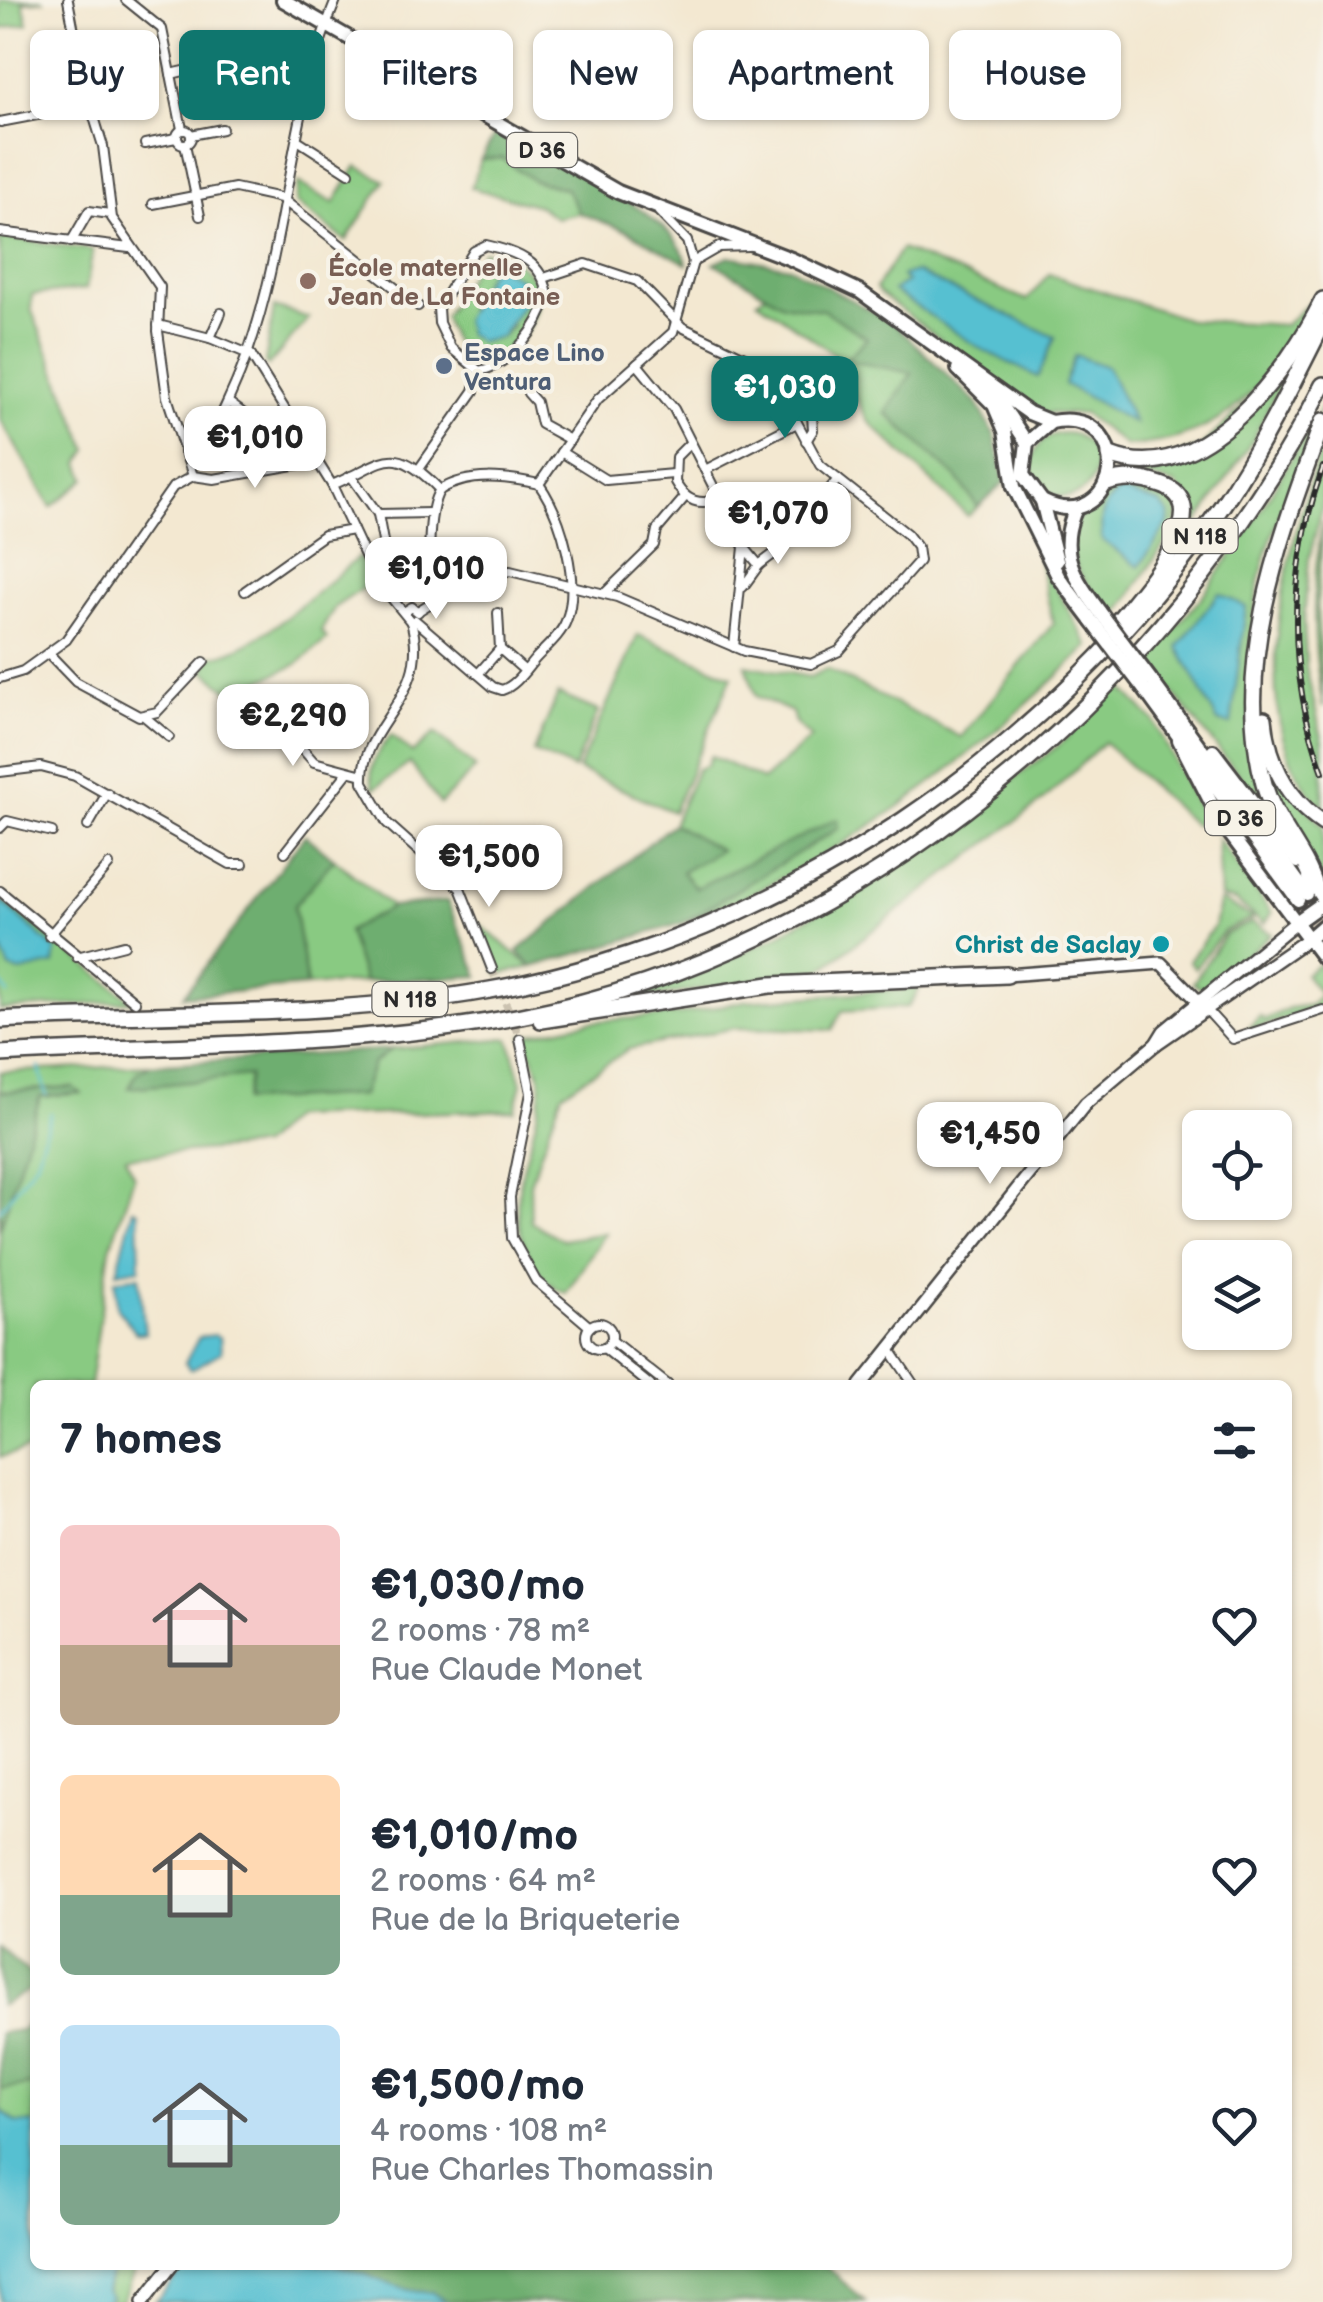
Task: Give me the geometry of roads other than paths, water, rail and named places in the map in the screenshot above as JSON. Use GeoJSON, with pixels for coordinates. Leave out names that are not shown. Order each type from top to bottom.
{"type":"FeatureCollection","features":[{"type":"Feature","properties":{"kind":"highway"},"geometry":{"type":"LineString","coordinates":[[1110,455],[1132,461],[1160,456],[1200,444],[1228,426],[1272,384],[1323,300]]}},
{"type":"Feature","properties":{"kind":"highway","name":"N 118"},"geometry":{"type":"LineString","coordinates":[[0,1020],[436,997],[570,974],[643,952],[767,900],[878,835],[1018,733],[1098,656],[1179,564],[1223,504],[1270,427],[1323,323]]}},
{"type":"Feature","properties":{"kind":"highway","name":"N 118"},"geometry":{"type":"LineString","coordinates":[[0,1054],[339,1036],[502,1018],[624,990],[744,942],[870,874],[977,800],[1092,700],[1181,604],[1276,470],[1323,385]]}},
{"type":"Feature","properties":{"kind":"highway"},"geometry":{"type":"LineString","coordinates":[[1313,896],[1260,771],[1256,702],[1264,616],[1276,556],[1323,420]]}},
{"type":"Feature","properties":{"kind":"highway"},"geometry":{"type":"LineString","coordinates":[[1098,656],[1097,650],[1170,550],[1186,516],[1184,503],[1171,488],[1125,477],[1107,483]]}},
{"type":"Feature","properties":{"kind":"highway"},"geometry":{"type":"LineString","coordinates":[[1264,616],[1264,716],[1271,755],[1289,790],[1323,823]]}},
{"type":"Feature","properties":{"kind":"highway"},"geometry":{"type":"LineString","coordinates":[[502,1018],[523,1023],[770,986],[1010,975]]}},
{"type":"Feature","properties":{"kind":"main road","name":"D 36"},"geometry":{"type":"LineString","coordinates":[[283,0],[567,165],[652,205],[859,291],[1029,412],[1051,422]]}},
{"type":"Feature","properties":{"kind":"main road"},"geometry":{"type":"LineString","coordinates":[[925,336],[994,405],[1005,431],[1014,487],[1058,576],[1076,599]]}},
{"type":"Feature","properties":{"kind":"main road","name":"D 36"},"geometry":{"type":"LineString","coordinates":[[966,366],[1002,402],[1027,444]]}},
{"type":"Feature","properties":{"kind":"main road"},"geometry":{"type":"LineString","coordinates":[[1051,422],[1081,422],[1104,440],[1110,455],[1107,483],[1094,499],[1076,508],[1042,501],[1023,475],[1027,444],[1051,422]]}},
{"type":"Feature","properties":{"kind":"main road","name":"D 36"},"geometry":{"type":"LineString","coordinates":[[1042,501],[1055,558],[1076,599],[1096,617]]}},
{"type":"Feature","properties":{"kind":"main road","name":"D 36"},"geometry":{"type":"LineString","coordinates":[[1076,508],[1068,530],[1068,562],[1096,617],[1185,737],[1313,896]]}},
{"type":"Feature","properties":{"kind":"main road","name":"D 36"},"geometry":{"type":"LineString","coordinates":[[1185,737],[1206,742],[1241,783],[1313,896]]}},
{"type":"Feature","properties":{"kind":"main road","name":"D 36"},"geometry":{"type":"LineString","coordinates":[[1185,737],[1221,822],[1323,958]]}},
{"type":"Feature","properties":{"kind":"main road"},"geometry":{"type":"LineString","coordinates":[[863,1380],[1058,1133],[1100,1090],[1294,923],[1313,896]]}},
{"type":"Feature","properties":{"kind":"main road"},"geometry":{"type":"LineString","coordinates":[[1202,1005],[1323,926]]}},
{"type":"Feature","properties":{"kind":"main road"},"geometry":{"type":"LineString","coordinates":[[1010,975],[1162,963],[1202,1005]]}},
{"type":"Feature","properties":{"kind":"main road"},"geometry":{"type":"LineString","coordinates":[[143,2302],[168,2270]]}},
{"type":"Feature","properties":{"kind":"street"},"geometry":{"type":"LineString","coordinates":[[68,0],[74,30]]}},
{"type":"Feature","properties":{"kind":"street"},"geometry":{"type":"LineString","coordinates":[[126,0],[159,24],[186,136],[200,216]]}},
{"type":"Feature","properties":{"kind":"street"},"geometry":{"type":"LineString","coordinates":[[323,30],[336,0]]}},
{"type":"Feature","properties":{"kind":"street"},"geometry":{"type":"LineString","coordinates":[[171,74],[179,73]]}},
{"type":"Feature","properties":{"kind":"street"},"geometry":{"type":"LineString","coordinates":[[0,122],[30,116]]}},
{"type":"Feature","properties":{"kind":"street"},"geometry":{"type":"LineString","coordinates":[[95,120],[103,146],[110,214],[129,248],[160,287],[158,325],[167,397],[193,476]]}},
{"type":"Feature","properties":{"kind":"street"},"geometry":{"type":"LineString","coordinates":[[190,458],[205,446],[250,354],[269,294],[303,120]]}},
{"type":"Feature","properties":{"kind":"street"},"geometry":{"type":"LineString","coordinates":[[146,144],[222,129]]}},
{"type":"Feature","properties":{"kind":"street"},"geometry":{"type":"LineString","coordinates":[[299,141],[349,174]]}},
{"type":"Feature","properties":{"kind":"street"},"geometry":{"type":"LineString","coordinates":[[153,204],[235,188],[287,202],[418,306]]}},
{"type":"Feature","properties":{"kind":"street"},"geometry":{"type":"LineString","coordinates":[[540,484],[598,399],[668,338],[676,322],[693,262],[680,232],[652,205]]}},
{"type":"Feature","properties":{"kind":"street"},"geometry":{"type":"LineString","coordinates":[[71,242],[89,210],[110,214]]}},
{"type":"Feature","properties":{"kind":"street"},"geometry":{"type":"LineString","coordinates":[[0,232],[129,248]]}},
{"type":"Feature","properties":{"kind":"street"},"geometry":{"type":"LineString","coordinates":[[419,469],[474,391],[480,371],[506,359],[532,328],[548,296],[544,278],[526,258],[486,245],[467,260],[440,303],[439,323],[459,358],[480,371]]}},
{"type":"Feature","properties":{"kind":"street"},"geometry":{"type":"LineString","coordinates":[[693,262],[720,247],[754,246]]}},
{"type":"Feature","properties":{"kind":"street"},"geometry":{"type":"LineString","coordinates":[[415,618],[436,599],[487,572],[514,571],[604,593],[734,647],[798,664],[822,662],[839,651],[918,561],[917,547],[906,534],[820,465],[774,380],[760,364],[676,322],[642,284],[591,264],[544,278]]}},
{"type":"Feature","properties":{"kind":"street"},"geometry":{"type":"LineString","coordinates":[[210,338],[222,314]]}},
{"type":"Feature","properties":{"kind":"street"},"geometry":{"type":"LineString","coordinates":[[158,325],[210,338],[250,354],[280,408],[332,485],[376,580],[404,612],[502,690],[525,671],[565,625],[570,584],[554,510],[540,484]]}},
{"type":"Feature","properties":{"kind":"street"},"geometry":{"type":"LineString","coordinates":[[638,364],[669,402],[744,547],[759,565]]}},
{"type":"Feature","properties":{"kind":"street"},"geometry":{"type":"LineString","coordinates":[[528,393],[536,402],[541,424],[570,440]]}},
{"type":"Feature","properties":{"kind":"street"},"geometry":{"type":"LineString","coordinates":[[228,402],[248,417],[266,439],[276,468]]}},
{"type":"Feature","properties":{"kind":"street"},"geometry":{"type":"LineString","coordinates":[[790,410],[798,407],[812,415],[813,430],[806,441]]}},
{"type":"Feature","properties":{"kind":"street"},"geometry":{"type":"LineString","coordinates":[[266,439],[293,423]]}},
{"type":"Feature","properties":{"kind":"street"},"geometry":{"type":"LineString","coordinates":[[706,470],[797,424]]}},
{"type":"Feature","properties":{"kind":"street"},"geometry":{"type":"LineString","coordinates":[[690,443],[676,457],[673,474],[685,497],[700,503],[720,498]]}},
{"type":"Feature","properties":{"kind":"street"},"geometry":{"type":"LineString","coordinates":[[562,452],[606,480],[673,474]]}},
{"type":"Feature","properties":{"kind":"street"},"geometry":{"type":"LineString","coordinates":[[332,485],[390,456],[419,469],[440,490]]}},
{"type":"Feature","properties":{"kind":"street"},"geometry":{"type":"LineString","coordinates":[[0,678],[24,672],[50,656],[77,626],[172,487],[193,476],[214,480],[317,461]]}},
{"type":"Feature","properties":{"kind":"street"},"geometry":{"type":"LineString","coordinates":[[352,476],[378,514],[384,547]]}},
{"type":"Feature","properties":{"kind":"street"},"geometry":{"type":"LineString","coordinates":[[436,599],[430,580],[431,513],[440,490],[462,480],[494,478],[540,484]]}},
{"type":"Feature","properties":{"kind":"street"},"geometry":{"type":"LineString","coordinates":[[743,587],[838,479]]}},
{"type":"Feature","properties":{"kind":"street"},"geometry":{"type":"LineString","coordinates":[[604,593],[654,545],[657,530],[685,497]]}},
{"type":"Feature","properties":{"kind":"street"},"geometry":{"type":"LineString","coordinates":[[378,514],[431,513]]}},
{"type":"Feature","properties":{"kind":"street"},"geometry":{"type":"LineString","coordinates":[[245,591],[324,535],[352,530]]}},
{"type":"Feature","properties":{"kind":"street"},"geometry":{"type":"LineString","coordinates":[[734,647],[744,547]]}},
{"type":"Feature","properties":{"kind":"street"},"geometry":{"type":"LineString","coordinates":[[478,674],[500,649],[498,613]]}},
{"type":"Feature","properties":{"kind":"street"},"geometry":{"type":"LineString","coordinates":[[415,618],[415,664],[363,775],[368,795],[387,823],[460,888],[492,969]]}},
{"type":"Feature","properties":{"kind":"street"},"geometry":{"type":"LineString","coordinates":[[500,649],[525,671]]}},
{"type":"Feature","properties":{"kind":"street"},"geometry":{"type":"LineString","coordinates":[[50,656],[76,682],[145,716],[169,737]]}},
{"type":"Feature","properties":{"kind":"street"},"geometry":{"type":"LineString","coordinates":[[145,716],[162,708],[204,662]]}},
{"type":"Feature","properties":{"kind":"street"},"geometry":{"type":"LineString","coordinates":[[261,702],[309,758],[363,775]]}},
{"type":"Feature","properties":{"kind":"street"},"geometry":{"type":"LineString","coordinates":[[0,772],[50,768],[107,794],[230,864],[243,864]]}},
{"type":"Feature","properties":{"kind":"street"},"geometry":{"type":"LineString","coordinates":[[285,852],[348,772]]}},
{"type":"Feature","properties":{"kind":"street"},"geometry":{"type":"LineString","coordinates":[[88,826],[107,794]]}},
{"type":"Feature","properties":{"kind":"street"},"geometry":{"type":"LineString","coordinates":[[0,828],[7,820],[52,832]]}},
{"type":"Feature","properties":{"kind":"street"},"geometry":{"type":"LineString","coordinates":[[49,936],[109,864]]}},
{"type":"Feature","properties":{"kind":"street"},"geometry":{"type":"LineString","coordinates":[[0,892],[49,936],[135,1002]]}},
{"type":"Feature","properties":{"kind":"street"},"geometry":{"type":"LineString","coordinates":[[77,957],[124,945]]}},
{"type":"Feature","properties":{"kind":"street"},"geometry":{"type":"LineString","coordinates":[[1202,1005],[1233,1039],[1323,1010]]}},
{"type":"Feature","properties":{"kind":"street"},"geometry":{"type":"LineString","coordinates":[[520,1039],[531,1093],[510,1197],[512,1238],[536,1281],[590,1326],[606,1325],[608,1344],[645,1380]]}},
{"type":"Feature","properties":{"kind":"street"},"geometry":{"type":"LineString","coordinates":[[590,1326],[588,1342],[608,1344],[661,1380]]}},
{"type":"Feature","properties":{"kind":"street"},"geometry":{"type":"LineString","coordinates":[[889,1348],[911,1380]]}},
{"type":"Feature","properties":{"kind":"water"},"geometry":{"type":"Polygon","coordinates":[[[497,266],[521,279],[528,296],[501,337],[480,342],[468,334],[463,321],[490,270],[497,266]]]}},
{"type":"Feature","properties":{"kind":"water"},"geometry":{"type":"Polygon","coordinates":[[[915,272],[1055,337],[1038,377],[981,349],[893,291],[907,282],[902,276],[915,272]]]}},
{"type":"Feature","properties":{"kind":"water"},"geometry":{"type":"Polygon","coordinates":[[[1075,355],[1107,367],[1134,423],[1064,384],[1075,355]]]}},
{"type":"Feature","properties":{"kind":"water"},"geometry":{"type":"Polygon","coordinates":[[[1120,491],[1160,503],[1169,514],[1168,524],[1139,567],[1102,540],[1103,512],[1120,491]]]}},
{"type":"Feature","properties":{"kind":"water"},"geometry":{"type":"Polygon","coordinates":[[[1219,593],[1246,607],[1231,724],[1218,722],[1178,647],[1219,593]]]}},
{"type":"Feature","properties":{"kind":"water"},"geometry":{"type":"Polygon","coordinates":[[[0,900],[56,950],[54,964],[21,972],[10,969],[0,946],[0,900]]]}},
{"type":"Feature","properties":{"kind":"water"},"geometry":{"type":"Polygon","coordinates":[[[133,1209],[138,1211],[140,1268],[117,1272],[133,1209]]]}},
{"type":"Feature","properties":{"kind":"water"},"geometry":{"type":"Polygon","coordinates":[[[139,1276],[145,1333],[136,1333],[117,1308],[115,1280],[139,1276]]]}},
{"type":"Feature","properties":{"kind":"water"},"geometry":{"type":"Polygon","coordinates":[[[199,1337],[220,1338],[221,1352],[191,1370],[185,1363],[199,1337]]]}},
{"type":"Feature","properties":{"kind":"water"},"geometry":{"type":"Polygon","coordinates":[[[0,2110],[17,2123],[30,2124],[30,2270],[111,2270],[106,2290],[111,2297],[105,2302],[0,2302],[0,2110]]]}},
{"type":"Feature","properties":{"kind":"water"},"geometry":{"type":"Polygon","coordinates":[[[181,2270],[352,2270],[395,2286],[433,2292],[445,2302],[155,2302],[181,2270]]]}},
{"type":"Feature","properties":{"kind":"waterway"},"geometry":{"type":"LineString","coordinates":[[0,981],[8,994]]}},
{"type":"Feature","properties":{"kind":"waterway"},"geometry":{"type":"LineString","coordinates":[[39,1067],[46,1095]]}},
{"type":"Feature","properties":{"kind":"waterway"},"geometry":{"type":"LineString","coordinates":[[0,1210],[36,1162],[51,1113]]}},
{"type":"Feature","properties":{"kind":"tunnel"},"geometry":{"type":"LineString","coordinates":[[1307,894],[1323,917]]}},
{"type":"Feature","properties":{"kind":"tunnel"},"geometry":{"type":"LineString","coordinates":[[1298,900],[1323,936]]}},
{"type":"Feature","properties":{"kind":"tunnel"},"geometry":{"type":"LineString","coordinates":[[492,969],[520,1039]]}},
{"type":"Feature","properties":{"kind":"railway"},"geometry":{"type":"LineString","coordinates":[[1323,467],[1303,542],[1296,620],[1302,697],[1323,772]]}},
{"type":"Feature","properties":{"kind":"place","name":"École maternelle Jean de La Fontaine"},"geometry":{"type":"Point","coordinates":[308,281]}},
{"type":"Feature","properties":{"kind":"place","name":"Espace Lino Ventura"},"geometry":{"type":"Point","coordinates":[444,366]}},
{"type":"Feature","properties":{"kind":"place","name":"Christ de Saclay"},"geometry":{"type":"Point","coordinates":[1161,944]}}]}
